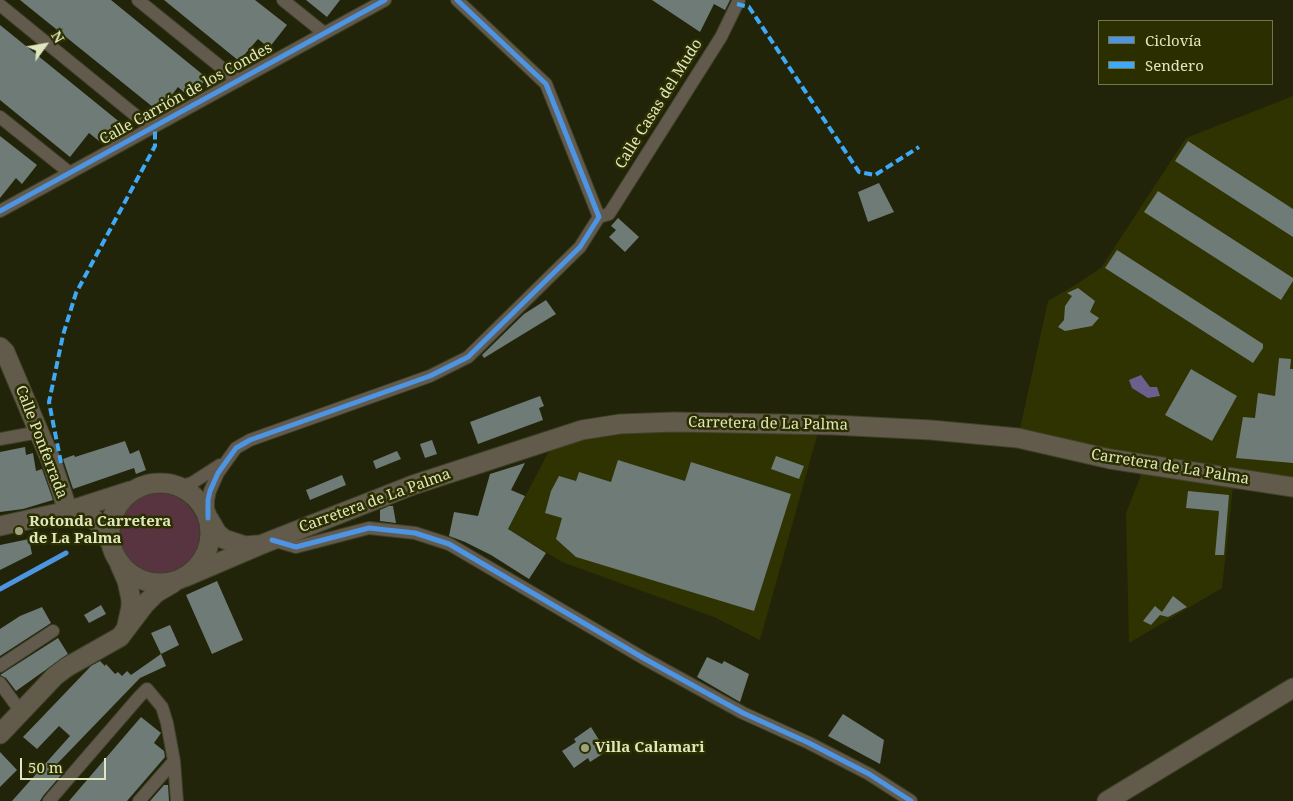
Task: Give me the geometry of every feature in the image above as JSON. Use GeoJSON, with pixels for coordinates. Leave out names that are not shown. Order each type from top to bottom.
{"type":"FeatureCollection","features":[{"type":"Feature","properties":{"kind":"main road","name":"Calle Ponferrada"},"geometry":{"type":"LineString","coordinates":[[0,348],[6,352],[53,466],[68,511]]}},
{"type":"Feature","properties":{"kind":"main road","name":"Carretera de La Palma"},"geometry":{"type":"LineString","coordinates":[[179,580],[265,542],[413,485],[582,430],[620,424],[674,422],[833,425],[931,430],[1018,438],[1110,459],[1293,487]]}},
{"type":"Feature","properties":{"kind":"main road"},"geometry":{"type":"LineString","coordinates":[[0,526],[68,511],[155,483],[171,484],[185,489],[196,498],[204,508],[208,518],[210,536],[208,550],[201,563],[179,580],[163,588],[144,604],[118,639],[67,667],[55,676],[0,734]]}},
{"type":"Feature","properties":{"kind":"main road"},"geometry":{"type":"LineString","coordinates":[[110,542],[110,527],[114,512],[122,500],[133,490]]}},
{"type":"Feature","properties":{"kind":"main road"},"geometry":{"type":"LineString","coordinates":[[68,511],[94,519],[103,528],[110,542],[127,581],[131,599],[126,629]]}},
{"type":"Feature","properties":{"kind":"main road","name":"Carretera de La Palma"},"geometry":{"type":"LineString","coordinates":[[208,518],[217,533],[224,539],[245,546],[265,542]]}},
{"type":"Feature","properties":{"kind":"main road"},"geometry":{"type":"LineString","coordinates":[[118,562],[140,580],[153,583],[179,580]]}},
{"type":"Feature","properties":{"kind":"main road"},"geometry":{"type":"LineString","coordinates":[[1107,801],[1293,688]]}},
{"type":"Feature","properties":{"kind":"street"},"geometry":{"type":"LineString","coordinates":[[138,0],[238,81]]}},
{"type":"Feature","properties":{"kind":"street"},"geometry":{"type":"LineString","coordinates":[[283,0],[324,33]]}},
{"type":"Feature","properties":{"kind":"street","name":"Calle Carrión de los Condes"},"geometry":{"type":"LineString","coordinates":[[0,211],[385,0]]}},
{"type":"Feature","properties":{"kind":"street"},"geometry":{"type":"LineString","coordinates":[[457,0],[546,84],[599,217]]}},
{"type":"Feature","properties":{"kind":"street","name":"Calle Casas del Mudo"},"geometry":{"type":"LineString","coordinates":[[226,460],[243,443],[430,376],[468,357],[580,247],[599,217],[609,214],[721,37],[739,0]]}},
{"type":"Feature","properties":{"kind":"street"},"geometry":{"type":"LineString","coordinates":[[0,5],[151,128]]}},
{"type":"Feature","properties":{"kind":"street"},"geometry":{"type":"LineString","coordinates":[[0,116],[70,172]]}},
{"type":"Feature","properties":{"kind":"street"},"geometry":{"type":"LineString","coordinates":[[0,439],[39,432]]}},
{"type":"Feature","properties":{"kind":"street"},"geometry":{"type":"LineString","coordinates":[[171,484],[183,486],[192,483],[226,460]]}},
{"type":"Feature","properties":{"kind":"street"},"geometry":{"type":"LineString","coordinates":[[208,518],[210,491],[226,460]]}},
{"type":"Feature","properties":{"kind":"street"},"geometry":{"type":"LineString","coordinates":[[265,542],[296,548],[369,528],[415,533],[449,544],[645,659],[743,713],[809,743],[869,774],[911,801]]}},
{"type":"Feature","properties":{"kind":"street"},"geometry":{"type":"LineString","coordinates":[[0,666],[52,631]]}},
{"type":"Feature","properties":{"kind":"street"},"geometry":{"type":"LineString","coordinates":[[0,683],[21,712]]}},
{"type":"Feature","properties":{"kind":"street"},"geometry":{"type":"LineString","coordinates":[[50,801],[147,690],[162,707],[167,723],[174,761],[177,801]]}},
{"type":"Feature","properties":{"kind":"street"},"geometry":{"type":"LineString","coordinates":[[139,801],[174,761]]}},
{"type":"Feature","properties":{"kind":"shaded area"},"geometry":{"type":"Polygon","coordinates":[[[1293,96],[1293,487],[1234,478],[1222,588],[1129,643],[1126,513],[1145,465],[1018,438],[1048,301],[1101,268],[1186,138],[1293,96]]]}},
{"type":"Feature","properties":{"kind":"shaded area"},"geometry":{"type":"Polygon","coordinates":[[[1141,375],[1150,387],[1157,387],[1160,396],[1148,398],[1132,388],[1129,380],[1141,375]]]}},
{"type":"Feature","properties":{"kind":"shaded area"},"geometry":{"type":"Polygon","coordinates":[[[820,425],[760,640],[714,617],[562,562],[508,529],[556,438],[582,430],[820,425]]]}},
{"type":"Feature","properties":{"kind":"shaded area"},"geometry":{"type":"Polygon","coordinates":[[[159,493],[175,496],[188,505],[197,518],[200,534],[197,550],[188,563],[175,572],[159,575],[143,572],[130,563],[121,550],[118,534],[121,518],[130,505],[143,496],[159,493]]]}},
{"type":"Feature","properties":{"kind":"building"},"geometry":{"type":"Polygon","coordinates":[[[20,0],[111,0],[207,78],[196,91],[187,95],[178,87],[159,112],[20,0]]]}},
{"type":"Feature","properties":{"kind":"building"},"geometry":{"type":"Polygon","coordinates":[[[164,0],[255,0],[287,25],[269,48],[258,39],[239,61],[164,0]]]}},
{"type":"Feature","properties":{"kind":"building"},"geometry":{"type":"Polygon","coordinates":[[[306,0],[340,0],[327,17],[306,0]]]}},
{"type":"Feature","properties":{"kind":"building"},"geometry":{"type":"Polygon","coordinates":[[[652,0],[730,0],[725,10],[714,4],[700,32],[652,0]]]}},
{"type":"Feature","properties":{"kind":"building"},"geometry":{"type":"Polygon","coordinates":[[[0,25],[127,128],[121,136],[104,145],[89,133],[70,157],[0,100],[0,25]]]}},
{"type":"Feature","properties":{"kind":"building"},"geometry":{"type":"Polygon","coordinates":[[[0,136],[37,165],[22,184],[16,178],[0,198],[0,136]]]}},
{"type":"Feature","properties":{"kind":"building"},"geometry":{"type":"Polygon","coordinates":[[[1188,141],[1293,209],[1293,237],[1175,161],[1188,141]]]}},
{"type":"Feature","properties":{"kind":"building"},"geometry":{"type":"Polygon","coordinates":[[[879,183],[894,212],[868,222],[858,192],[879,183]]]}},
{"type":"Feature","properties":{"kind":"building"},"geometry":{"type":"Polygon","coordinates":[[[1158,191],[1293,278],[1281,300],[1144,212],[1158,191]]]}},
{"type":"Feature","properties":{"kind":"building"},"geometry":{"type":"Polygon","coordinates":[[[618,218],[639,237],[625,252],[609,237],[616,230],[611,226],[618,218]]]}},
{"type":"Feature","properties":{"kind":"building"},"geometry":{"type":"Polygon","coordinates":[[[1117,250],[1263,344],[1263,348],[1253,363],[1105,268],[1117,250]]]}},
{"type":"Feature","properties":{"kind":"building"},"geometry":{"type":"Polygon","coordinates":[[[1078,288],[1095,301],[1090,312],[1099,318],[1092,326],[1065,331],[1058,327],[1064,320],[1065,306],[1072,296],[1067,293],[1078,288]]]}},
{"type":"Feature","properties":{"kind":"building"},"geometry":{"type":"Polygon","coordinates":[[[546,300],[556,314],[484,358],[482,355],[524,314],[546,300]]]}},
{"type":"Feature","properties":{"kind":"building"},"geometry":{"type":"Polygon","coordinates":[[[1279,358],[1291,359],[1290,369],[1293,369],[1293,463],[1236,458],[1243,417],[1255,418],[1258,393],[1275,396],[1279,358]]]}},
{"type":"Feature","properties":{"kind":"building"},"geometry":{"type":"Polygon","coordinates":[[[1191,369],[1237,396],[1212,441],[1165,415],[1191,369]]]}},
{"type":"Feature","properties":{"kind":"building"},"geometry":{"type":"Polygon","coordinates":[[[540,396],[544,406],[539,408],[543,420],[478,444],[470,422],[540,396]]]}},
{"type":"Feature","properties":{"kind":"building"},"geometry":{"type":"Polygon","coordinates":[[[432,440],[437,454],[425,458],[420,444],[432,440]]]}},
{"type":"Feature","properties":{"kind":"building"},"geometry":{"type":"Polygon","coordinates":[[[125,441],[130,454],[139,450],[146,470],[136,474],[134,468],[73,489],[63,459],[125,441]]]}},
{"type":"Feature","properties":{"kind":"building"},"geometry":{"type":"Polygon","coordinates":[[[25,447],[26,455],[33,453],[36,471],[42,469],[53,500],[23,509],[0,512],[0,452],[25,447]]]}},
{"type":"Feature","properties":{"kind":"building"},"geometry":{"type":"Polygon","coordinates":[[[397,451],[401,459],[376,469],[373,461],[397,451]]]}},
{"type":"Feature","properties":{"kind":"building"},"geometry":{"type":"Polygon","coordinates":[[[776,456],[804,466],[799,479],[771,469],[776,456]]]}},
{"type":"Feature","properties":{"kind":"building"},"geometry":{"type":"Polygon","coordinates":[[[618,460],[685,481],[691,462],[791,494],[754,611],[576,557],[556,539],[562,518],[545,513],[551,491],[559,476],[576,481],[579,472],[611,482],[618,460]]]}},
{"type":"Feature","properties":{"kind":"building"},"geometry":{"type":"Polygon","coordinates":[[[525,463],[511,490],[525,496],[508,529],[546,553],[529,579],[491,555],[449,536],[454,512],[478,516],[490,474],[525,463]]]}},
{"type":"Feature","properties":{"kind":"building"},"geometry":{"type":"Polygon","coordinates":[[[342,475],[346,485],[310,500],[306,490],[342,475]]]}},
{"type":"Feature","properties":{"kind":"building"},"geometry":{"type":"Polygon","coordinates":[[[1188,491],[1229,495],[1224,555],[1215,555],[1219,511],[1186,508],[1188,491]]]}},
{"type":"Feature","properties":{"kind":"building"},"geometry":{"type":"Polygon","coordinates":[[[393,506],[396,523],[380,521],[380,510],[393,506]]]}},
{"type":"Feature","properties":{"kind":"building"},"geometry":{"type":"Polygon","coordinates":[[[29,539],[32,554],[0,570],[0,545],[29,539]]]}},
{"type":"Feature","properties":{"kind":"building"},"geometry":{"type":"Polygon","coordinates":[[[217,581],[243,640],[212,654],[186,595],[217,581]]]}},
{"type":"Feature","properties":{"kind":"building"},"geometry":{"type":"Polygon","coordinates":[[[1173,596],[1187,607],[1168,617],[1160,615],[1151,625],[1143,621],[1155,606],[1162,612],[1173,596]]]}},
{"type":"Feature","properties":{"kind":"building"},"geometry":{"type":"Polygon","coordinates":[[[101,605],[106,614],[89,623],[84,615],[101,605]]]}},
{"type":"Feature","properties":{"kind":"building"},"geometry":{"type":"Polygon","coordinates":[[[42,607],[51,623],[0,656],[0,629],[20,616],[42,607]]]}},
{"type":"Feature","properties":{"kind":"building"},"geometry":{"type":"Polygon","coordinates":[[[170,625],[179,645],[161,654],[151,633],[170,625]]]}},
{"type":"Feature","properties":{"kind":"building"},"geometry":{"type":"Polygon","coordinates":[[[58,638],[68,654],[16,691],[6,678],[0,675],[58,638]]]}},
{"type":"Feature","properties":{"kind":"building"},"geometry":{"type":"Polygon","coordinates":[[[161,654],[166,666],[140,678],[55,766],[62,774],[40,801],[12,801],[70,736],[59,726],[37,749],[23,737],[91,666],[100,661],[105,666],[106,664],[115,674],[118,672],[122,676],[127,671],[131,675],[161,654]]]}},
{"type":"Feature","properties":{"kind":"building"},"geometry":{"type":"Polygon","coordinates":[[[707,657],[722,664],[724,661],[749,674],[740,702],[697,677],[707,657]]]}},
{"type":"Feature","properties":{"kind":"building"},"geometry":{"type":"Polygon","coordinates":[[[843,714],[884,740],[880,764],[828,736],[843,714]]]}},
{"type":"Feature","properties":{"kind":"building"},"geometry":{"type":"Polygon","coordinates":[[[141,717],[161,733],[154,743],[164,751],[165,757],[127,801],[69,801],[141,717]]]}},
{"type":"Feature","properties":{"kind":"building","name":"Villa Calamari"},"geometry":{"type":"Polygon","coordinates":[[[591,727],[604,748],[602,749],[604,753],[590,762],[588,758],[574,768],[562,751],[576,742],[574,739],[591,727]]]}},
{"type":"Feature","properties":{"kind":"building"},"geometry":{"type":"Polygon","coordinates":[[[0,752],[17,770],[0,787],[0,752]]]}},
{"type":"Feature","properties":{"kind":"building"},"geometry":{"type":"Polygon","coordinates":[[[164,785],[168,785],[169,801],[150,801],[164,785]]]}},
{"type":"Feature","properties":{"kind":"marked path"},"geometry":{"type":"LineString","coordinates":[[737,4],[749,7],[859,172],[875,175],[919,147]]}},
{"type":"Feature","properties":{"kind":"marked path"},"geometry":{"type":"LineString","coordinates":[[61,463],[49,402],[63,335],[76,293],[155,146],[155,126]]}},
{"type":"Feature","properties":{"kind":"cycle path"},"geometry":{"type":"LineString","coordinates":[[0,211],[385,0]]}},
{"type":"Feature","properties":{"kind":"cycle path"},"geometry":{"type":"LineString","coordinates":[[208,518],[210,491],[218,473],[236,448],[250,440],[430,376],[468,357],[580,247],[599,217],[546,84],[457,0]]}},
{"type":"Feature","properties":{"kind":"cycle path"},"geometry":{"type":"LineString","coordinates":[[272,540],[296,547],[369,528],[415,533],[449,544],[645,659],[743,713],[809,743],[869,774],[911,801]]}},
{"type":"Feature","properties":{"kind":"cycle path"},"geometry":{"type":"LineString","coordinates":[[0,589],[66,553]]}},
{"type":"Feature","properties":{"kind":"place","name":"Rotonda Carretera de La Palma"},"geometry":{"type":"Point","coordinates":[19,531]}},
{"type":"Feature","properties":{"kind":"place","name":"Villa Calamari"},"geometry":{"type":"Point","coordinates":[585,748]}}]}
